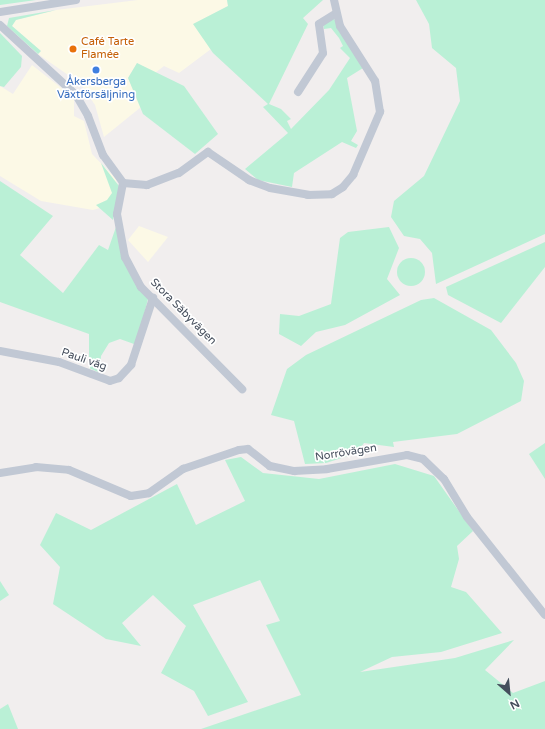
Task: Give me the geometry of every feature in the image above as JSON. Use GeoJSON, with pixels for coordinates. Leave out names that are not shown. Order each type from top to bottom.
{"type":"FeatureCollection","features":[{"type":"Feature","properties":{"kind":"street"},"geometry":{"type":"LineString","coordinates":[[0,12],[76,0]]}},
{"type":"Feature","properties":{"kind":"street"},"geometry":{"type":"LineString","coordinates":[[0,25],[76,95],[103,154],[123,183],[147,185],[176,171],[208,152],[249,180],[270,188],[308,195],[332,194],[343,187],[353,175],[380,112],[375,81],[335,14],[334,0]]}},
{"type":"Feature","properties":{"kind":"street"},"geometry":{"type":"LineString","coordinates":[[298,92],[323,53],[319,24],[335,14]]}},
{"type":"Feature","properties":{"kind":"street","name":"Stora Säbyvägen"},"geometry":{"type":"LineString","coordinates":[[123,183],[117,214],[125,256],[141,287],[242,389]]}},
{"type":"Feature","properties":{"kind":"street","name":"Pauli väg"},"geometry":{"type":"LineString","coordinates":[[0,351],[59,362],[110,381],[119,378],[131,365],[153,298]]}},
{"type":"Feature","properties":{"kind":"street","name":"Norrövägen"},"geometry":{"type":"LineString","coordinates":[[0,473],[36,468],[69,470],[131,496],[149,493],[183,470],[239,450],[248,449],[270,466],[294,471],[327,470],[407,455],[422,459],[444,479],[467,517],[545,615]]}},
{"type":"Feature","properties":{"kind":"shaded area","name":"Åkersberga Växtförsäljning"},"geometry":{"type":"Polygon","coordinates":[[[138,0],[227,0],[228,6],[194,24],[211,49],[179,73],[164,66],[155,73],[137,63],[128,78],[141,107],[104,137],[95,105],[81,84],[38,54],[41,51],[12,26],[15,20],[56,10],[138,0]]]}},
{"type":"Feature","properties":{"kind":"shaded area"},"geometry":{"type":"Polygon","coordinates":[[[32,65],[74,98],[74,116],[84,121],[92,154],[116,179],[117,187],[107,206],[93,210],[41,201],[0,176],[0,86],[13,94],[32,65]]]}},
{"type":"Feature","properties":{"kind":"shaded area"},"geometry":{"type":"Polygon","coordinates":[[[139,226],[168,237],[148,262],[128,240],[139,226]]]}},
{"type":"Feature","properties":{"kind":"green space"},"geometry":{"type":"Polygon","coordinates":[[[0,0],[36,0],[0,5],[0,0]]]}},
{"type":"Feature","properties":{"kind":"green space"},"geometry":{"type":"Polygon","coordinates":[[[227,0],[323,0],[303,18],[308,24],[269,104],[281,109],[291,119],[287,121],[291,129],[329,90],[350,58],[340,48],[343,46],[339,38],[331,28],[324,29],[323,24],[333,17],[363,68],[347,78],[357,131],[351,141],[358,145],[356,148],[342,142],[294,173],[292,187],[258,180],[245,169],[288,133],[263,107],[268,104],[213,53],[193,24],[228,6],[227,0]]]}},
{"type":"Feature","properties":{"kind":"green space"},"geometry":{"type":"Polygon","coordinates":[[[416,0],[545,0],[545,234],[436,284],[432,253],[420,239],[404,236],[391,217],[394,201],[424,176],[460,101],[456,68],[432,48],[429,24],[416,0]]]}},
{"type":"Feature","properties":{"kind":"green space"},"geometry":{"type":"Polygon","coordinates":[[[56,10],[16,20],[12,26],[41,51],[38,54],[7,26],[9,18],[56,10]]]}},
{"type":"Feature","properties":{"kind":"green space"},"geometry":{"type":"Polygon","coordinates":[[[0,33],[22,56],[21,67],[4,87],[0,86],[0,33]]]}},
{"type":"Feature","properties":{"kind":"green space"},"geometry":{"type":"Polygon","coordinates":[[[137,63],[184,86],[218,134],[195,154],[143,114],[128,78],[137,63]]]}},
{"type":"Feature","properties":{"kind":"green space"},"geometry":{"type":"Polygon","coordinates":[[[101,163],[119,186],[113,220],[96,205],[107,200],[112,193],[101,163]]]}},
{"type":"Feature","properties":{"kind":"green space"},"geometry":{"type":"Polygon","coordinates":[[[0,181],[53,216],[20,255],[63,293],[99,245],[108,250],[116,227],[123,258],[148,299],[138,338],[134,344],[120,339],[109,343],[101,356],[100,373],[89,368],[89,334],[0,302],[0,181]]]}},
{"type":"Feature","properties":{"kind":"green space"},"geometry":{"type":"Polygon","coordinates":[[[389,227],[399,248],[387,279],[400,295],[345,325],[316,332],[301,346],[279,334],[280,314],[299,316],[331,304],[340,238],[348,232],[389,227]]]}},
{"type":"Feature","properties":{"kind":"green space"},"geometry":{"type":"Polygon","coordinates":[[[545,242],[545,267],[501,323],[448,295],[446,287],[545,242]]]}},
{"type":"Feature","properties":{"kind":"green space"},"geometry":{"type":"Polygon","coordinates":[[[411,258],[421,262],[425,272],[421,282],[411,286],[401,282],[397,272],[401,262],[411,258]]]}},
{"type":"Feature","properties":{"kind":"green space"},"geometry":{"type":"Polygon","coordinates":[[[434,298],[491,330],[516,363],[524,381],[521,401],[457,434],[393,442],[394,447],[364,443],[357,453],[326,463],[305,464],[294,421],[271,415],[287,369],[306,355],[421,300],[434,298]]]}},
{"type":"Feature","properties":{"kind":"green space"},"geometry":{"type":"Polygon","coordinates":[[[545,443],[545,479],[529,454],[545,443]]]}},
{"type":"Feature","properties":{"kind":"green space"},"geometry":{"type":"Polygon","coordinates":[[[241,457],[263,473],[319,479],[395,464],[434,476],[473,531],[457,546],[459,559],[451,587],[466,592],[502,633],[441,652],[392,657],[360,672],[455,658],[514,640],[485,670],[513,693],[545,681],[545,729],[201,729],[301,695],[266,625],[280,621],[260,580],[193,605],[248,702],[208,716],[194,691],[161,673],[186,626],[153,595],[122,623],[141,646],[106,639],[53,604],[60,567],[40,545],[56,513],[91,530],[177,484],[196,525],[245,501],[225,460],[241,457]]]}},
{"type":"Feature","properties":{"kind":"green space"},"geometry":{"type":"Polygon","coordinates":[[[0,581],[9,595],[0,601],[0,581]]]}},
{"type":"Feature","properties":{"kind":"green space"},"geometry":{"type":"Polygon","coordinates":[[[8,704],[18,729],[0,729],[0,709],[8,704]]]}},
{"type":"Feature","properties":{"kind":"place","name":"Café Tarte Flamée"},"geometry":{"type":"Point","coordinates":[73,49]}},
{"type":"Feature","properties":{"kind":"place","name":"Åkersberga Växtförsäljning"},"geometry":{"type":"Point","coordinates":[96,70]}}]}
